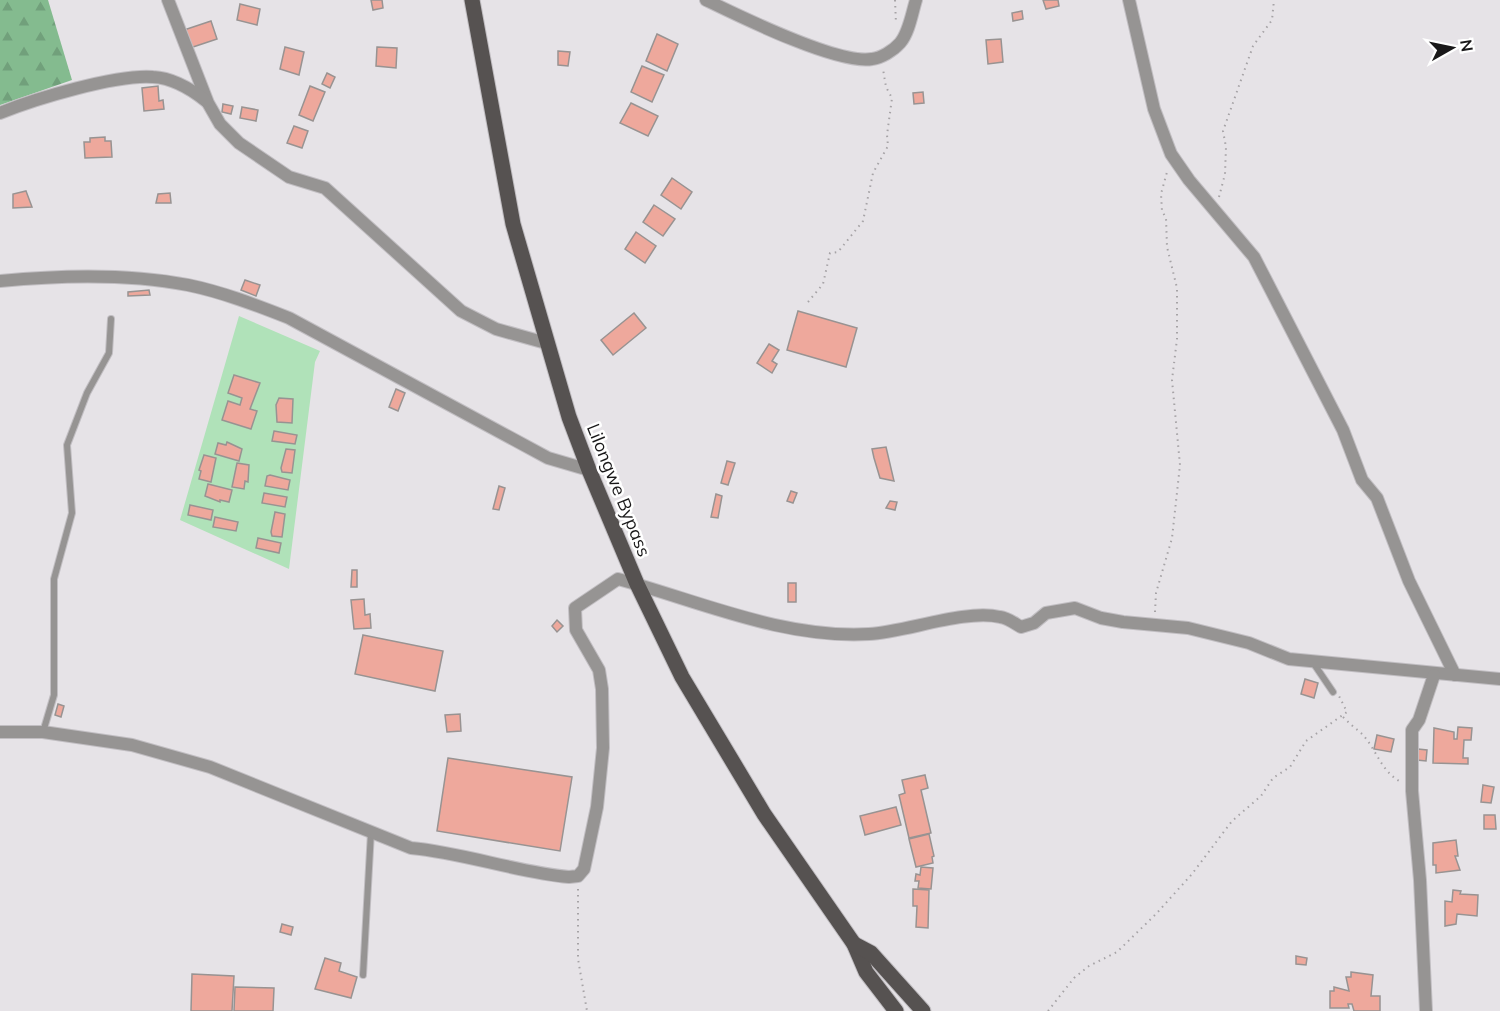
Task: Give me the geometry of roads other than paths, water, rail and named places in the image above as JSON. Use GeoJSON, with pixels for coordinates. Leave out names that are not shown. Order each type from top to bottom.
{"type":"FeatureCollection","features":[{"type":"Feature","properties":{"kind":"main road","name":"Lilongwe Bypass"},"geometry":{"type":"LineString","coordinates":[[471,0],[513,224],[546,343],[589,470],[637,584],[682,677],[735,768],[793,858],[854,944],[866,972],[896,1011]]}},
{"type":"Feature","properties":{"kind":"main road","name":"Lilongwe Bypass"},"geometry":{"type":"LineString","coordinates":[[854,944],[871,953],[923,1011]]}},
{"type":"Feature","properties":{"kind":"street"},"geometry":{"type":"LineString","coordinates":[[168,0],[208,103],[220,124],[239,143],[290,177],[325,188],[461,311],[496,329],[546,343]]}},
{"type":"Feature","properties":{"kind":"street"},"geometry":{"type":"LineString","coordinates":[[706,0],[760,26],[843,56],[871,60],[889,52],[905,34],[916,0]]}},
{"type":"Feature","properties":{"kind":"street"},"geometry":{"type":"LineString","coordinates":[[1129,0],[1154,110],[1171,154],[1189,180],[1216,209],[1254,257],[1333,410],[1362,480],[1377,498],[1408,581],[1455,675]]}},
{"type":"Feature","properties":{"kind":"street"},"geometry":{"type":"LineString","coordinates":[[0,113],[62,93],[132,78],[154,77],[174,81],[208,103]]}},
{"type":"Feature","properties":{"kind":"street"},"geometry":{"type":"LineString","coordinates":[[0,281],[94,276],[137,278],[189,285],[249,303],[289,318],[548,458],[589,470]]}},
{"type":"Feature","properties":{"kind":"street"},"geometry":{"type":"LineString","coordinates":[[0,732],[43,732],[132,745],[210,767],[411,848],[446,851],[539,874],[578,876],[584,869],[597,807],[603,748],[602,689],[599,670],[576,630],[575,608],[618,579],[775,623],[849,634],[870,634],[940,621],[993,615],[1004,617],[1021,627],[1034,623],[1046,613],[1075,608],[1101,618],[1188,628],[1249,643],[1289,659],[1434,675],[1500,679]]}},
{"type":"Feature","properties":{"kind":"street"},"geometry":{"type":"LineString","coordinates":[[1426,1011],[1420,880],[1412,791],[1412,730],[1419,720],[1434,675]]}},
{"type":"Feature","properties":{"kind":"lane"},"geometry":{"type":"LineString","coordinates":[[43,732],[54,695],[54,579],[72,513],[66,445],[87,393],[109,353],[111,319]]}},
{"type":"Feature","properties":{"kind":"lane"},"geometry":{"type":"LineString","coordinates":[[1312,661],[1333,692]]}},
{"type":"Feature","properties":{"kind":"lane"},"geometry":{"type":"LineString","coordinates":[[363,975],[371,832]]}}]}
